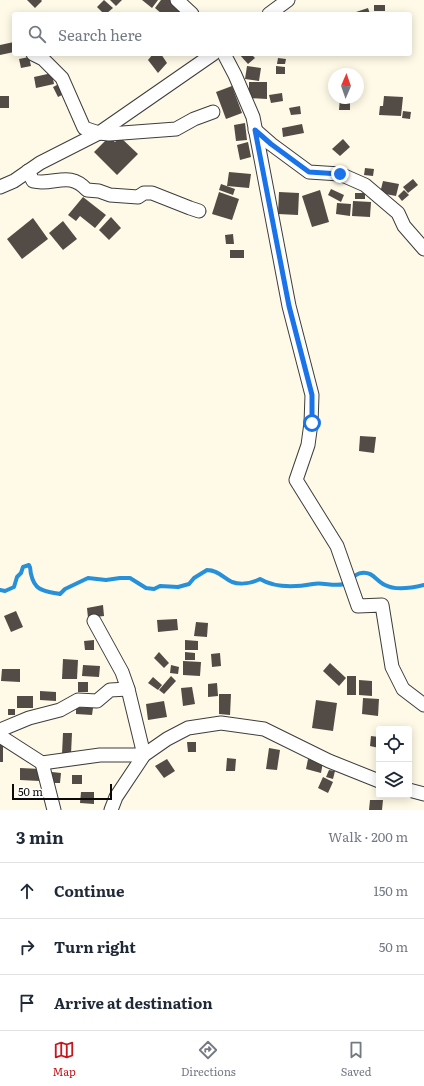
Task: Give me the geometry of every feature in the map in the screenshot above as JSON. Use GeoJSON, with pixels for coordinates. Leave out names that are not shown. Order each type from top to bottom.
{"type":"FeatureCollection","features":[{"type":"Feature","properties":{"kind":"street"},"geometry":{"type":"LineString","coordinates":[[177,0],[190,12]]}},
{"type":"Feature","properties":{"kind":"street"},"geometry":{"type":"LineString","coordinates":[[272,12],[288,0]]}},
{"type":"Feature","properties":{"kind":"street"},"geometry":{"type":"LineString","coordinates":[[37,56],[43,59],[62,78],[84,128],[98,133],[130,133],[167,128],[176,129],[194,119],[213,112]]}},
{"type":"Feature","properties":{"kind":"street"},"geometry":{"type":"LineString","coordinates":[[0,187],[14,181],[40,162],[98,133],[210,56]]}},
{"type":"Feature","properties":{"kind":"street"},"geometry":{"type":"LineString","coordinates":[[225,56],[253,117],[289,306],[312,395],[312,423],[308,445],[296,480],[337,546],[358,606],[382,605],[392,667],[403,688],[424,705]]}},
{"type":"Feature","properties":{"kind":"street"},"geometry":{"type":"LineString","coordinates":[[255,130],[271,144],[309,172],[340,174],[365,185],[398,213],[404,226],[424,249]]}},
{"type":"Feature","properties":{"kind":"street"},"geometry":{"type":"LineString","coordinates":[[28,171],[34,181],[41,183],[69,179],[81,183],[87,190],[99,191],[110,195],[138,197],[144,193],[152,192],[190,208],[199,210]]}},
{"type":"Feature","properties":{"kind":"street"},"geometry":{"type":"LineString","coordinates":[[94,621],[122,672],[128,689],[144,755]]}},
{"type":"Feature","properties":{"kind":"street"},"geometry":{"type":"LineString","coordinates":[[0,730],[29,718],[60,710],[78,700],[97,701],[110,690],[128,689]]}},
{"type":"Feature","properties":{"kind":"street"},"geometry":{"type":"LineString","coordinates":[[111,810],[116,798],[144,755],[167,739],[188,728],[221,723],[264,729],[330,761],[376,780]]}},
{"type":"Feature","properties":{"kind":"street"},"geometry":{"type":"LineString","coordinates":[[0,736],[42,763],[100,755],[144,755]]}},
{"type":"Feature","properties":{"kind":"street"},"geometry":{"type":"LineString","coordinates":[[42,763],[54,810]]}},
{"type":"Feature","properties":{"kind":"street"},"geometry":{"type":"LineString","coordinates":[[412,791],[424,794]]}},
{"type":"Feature","properties":{"kind":"building"},"geometry":{"type":"Polygon","coordinates":[[[27,0],[41,0],[42,1],[35,8],[27,0]]]}},
{"type":"Feature","properties":{"kind":"building"},"geometry":{"type":"Polygon","coordinates":[[[104,0],[113,8],[108,12],[102,12],[97,7],[104,0]]]}},
{"type":"Feature","properties":{"kind":"building"},"geometry":{"type":"Polygon","coordinates":[[[110,0],[122,0],[116,6],[110,0]]]}},
{"type":"Feature","properties":{"kind":"building"},"geometry":{"type":"Polygon","coordinates":[[[142,0],[158,0],[152,8],[142,0]]]}},
{"type":"Feature","properties":{"kind":"building"},"geometry":{"type":"Polygon","coordinates":[[[161,0],[172,0],[183,9],[181,12],[160,12],[155,8],[161,0]]]}},
{"type":"Feature","properties":{"kind":"building"},"geometry":{"type":"Polygon","coordinates":[[[374,5],[385,5],[385,11],[374,11],[374,5]]]}},
{"type":"Feature","properties":{"kind":"building"},"geometry":{"type":"Polygon","coordinates":[[[368,8],[369,12],[356,12],[368,8]]]}},
{"type":"Feature","properties":{"kind":"building"},"geometry":{"type":"Polygon","coordinates":[[[12,42],[12,52],[0,55],[0,45],[12,42]]]}},
{"type":"Feature","properties":{"kind":"building"},"geometry":{"type":"Polygon","coordinates":[[[151,56],[162,56],[167,63],[158,73],[148,60],[151,56]]]}},
{"type":"Feature","properties":{"kind":"building"},"geometry":{"type":"Polygon","coordinates":[[[241,56],[253,56],[255,58],[248,64],[241,56]]]}},
{"type":"Feature","properties":{"kind":"building"},"geometry":{"type":"Polygon","coordinates":[[[29,57],[31,66],[21,68],[19,59],[29,57]]]}},
{"type":"Feature","properties":{"kind":"building"},"geometry":{"type":"Polygon","coordinates":[[[278,58],[286,59],[285,64],[277,64],[278,58]]]}},
{"type":"Feature","properties":{"kind":"building"},"geometry":{"type":"Polygon","coordinates":[[[247,66],[261,68],[259,81],[245,79],[247,66]]]}},
{"type":"Feature","properties":{"kind":"building"},"geometry":{"type":"Polygon","coordinates":[[[276,66],[285,67],[285,74],[276,74],[276,66]]]}},
{"type":"Feature","properties":{"kind":"building"},"geometry":{"type":"Polygon","coordinates":[[[52,73],[54,84],[36,88],[34,77],[52,73]]]}},
{"type":"Feature","properties":{"kind":"building"},"geometry":{"type":"Polygon","coordinates":[[[249,82],[267,82],[267,99],[249,98],[249,82]]]}},
{"type":"Feature","properties":{"kind":"building"},"geometry":{"type":"Polygon","coordinates":[[[61,83],[66,93],[58,97],[53,87],[61,83]]]}},
{"type":"Feature","properties":{"kind":"building"},"geometry":{"type":"Polygon","coordinates":[[[232,86],[242,113],[226,119],[216,92],[232,86]]]}},
{"type":"Feature","properties":{"kind":"building"},"geometry":{"type":"Polygon","coordinates":[[[282,93],[283,101],[271,103],[269,95],[282,93]]]}},
{"type":"Feature","properties":{"kind":"building"},"geometry":{"type":"Polygon","coordinates":[[[0,96],[9,96],[9,108],[0,108],[0,96]]]}},
{"type":"Feature","properties":{"kind":"building"},"geometry":{"type":"Polygon","coordinates":[[[384,96],[403,97],[401,116],[379,115],[380,106],[383,106],[384,96]]]}},
{"type":"Feature","properties":{"kind":"building"},"geometry":{"type":"Polygon","coordinates":[[[340,104],[350,104],[350,110],[339,110],[340,104]]]}},
{"type":"Feature","properties":{"kind":"building"},"geometry":{"type":"Polygon","coordinates":[[[300,106],[301,114],[291,115],[289,108],[300,106]]]}},
{"type":"Feature","properties":{"kind":"building"},"geometry":{"type":"Polygon","coordinates":[[[403,111],[411,112],[410,119],[402,118],[403,111]]]}},
{"type":"Feature","properties":{"kind":"building"},"geometry":{"type":"Polygon","coordinates":[[[245,123],[247,140],[236,141],[234,125],[245,123]]]}},
{"type":"Feature","properties":{"kind":"building"},"geometry":{"type":"Polygon","coordinates":[[[302,124],[304,133],[283,137],[282,128],[302,124]]]}},
{"type":"Feature","properties":{"kind":"building"},"geometry":{"type":"Polygon","coordinates":[[[109,137],[115,142],[120,137],[138,154],[117,175],[94,152],[109,137]]]}},
{"type":"Feature","properties":{"kind":"building"},"geometry":{"type":"Polygon","coordinates":[[[343,139],[350,147],[340,156],[332,149],[343,139]]]}},
{"type":"Feature","properties":{"kind":"building"},"geometry":{"type":"Polygon","coordinates":[[[248,142],[251,157],[240,160],[237,145],[248,142]]]}},
{"type":"Feature","properties":{"kind":"building"},"geometry":{"type":"Polygon","coordinates":[[[365,168],[374,169],[373,176],[364,175],[365,168]]]}},
{"type":"Feature","properties":{"kind":"building"},"geometry":{"type":"Polygon","coordinates":[[[229,172],[251,174],[249,188],[227,186],[229,172]]]}},
{"type":"Feature","properties":{"kind":"building"},"geometry":{"type":"Polygon","coordinates":[[[413,179],[418,185],[408,193],[403,187],[413,179]]]}},
{"type":"Feature","properties":{"kind":"building"},"geometry":{"type":"Polygon","coordinates":[[[383,181],[399,184],[396,196],[380,193],[383,181]]]}},
{"type":"Feature","properties":{"kind":"building"},"geometry":{"type":"Polygon","coordinates":[[[221,184],[235,189],[233,195],[219,190],[221,184]]]}},
{"type":"Feature","properties":{"kind":"building"},"geometry":{"type":"Polygon","coordinates":[[[331,189],[344,195],[341,202],[328,195],[331,189]]]}},
{"type":"Feature","properties":{"kind":"building"},"geometry":{"type":"Polygon","coordinates":[[[320,190],[329,222],[312,227],[302,196],[320,190]]]}},
{"type":"Feature","properties":{"kind":"building"},"geometry":{"type":"Polygon","coordinates":[[[404,190],[409,195],[402,201],[398,196],[404,190]]]}},
{"type":"Feature","properties":{"kind":"building"},"geometry":{"type":"Polygon","coordinates":[[[219,192],[239,199],[232,220],[212,214],[219,192]]]}},
{"type":"Feature","properties":{"kind":"building"},"geometry":{"type":"Polygon","coordinates":[[[279,192],[299,193],[298,215],[278,214],[279,192]]]}},
{"type":"Feature","properties":{"kind":"building"},"geometry":{"type":"Polygon","coordinates":[[[355,193],[365,193],[365,199],[355,199],[355,193]]]}},
{"type":"Feature","properties":{"kind":"building"},"geometry":{"type":"Polygon","coordinates":[[[83,197],[106,215],[95,228],[80,216],[76,221],[68,215],[83,197]]]}},
{"type":"Feature","properties":{"kind":"building"},"geometry":{"type":"Polygon","coordinates":[[[353,201],[371,202],[370,217],[352,216],[353,201]]]}},
{"type":"Feature","properties":{"kind":"building"},"geometry":{"type":"Polygon","coordinates":[[[337,203],[351,204],[350,216],[336,214],[337,203]]]}},
{"type":"Feature","properties":{"kind":"building"},"geometry":{"type":"Polygon","coordinates":[[[111,217],[121,228],[109,240],[99,230],[111,217]]]}},
{"type":"Feature","properties":{"kind":"building"},"geometry":{"type":"Polygon","coordinates":[[[33,218],[48,239],[22,259],[7,239],[33,218]]]}},
{"type":"Feature","properties":{"kind":"building"},"geometry":{"type":"Polygon","coordinates":[[[63,221],[77,239],[63,250],[49,233],[63,221]]]}},
{"type":"Feature","properties":{"kind":"building"},"geometry":{"type":"Polygon","coordinates":[[[233,234],[234,244],[226,244],[225,235],[233,234]]]}},
{"type":"Feature","properties":{"kind":"building"},"geometry":{"type":"Polygon","coordinates":[[[230,250],[244,250],[244,258],[230,258],[230,250]]]}},
{"type":"Feature","properties":{"kind":"building"},"geometry":{"type":"Polygon","coordinates":[[[360,436],[376,437],[374,453],[359,451],[360,436]]]}},
{"type":"Feature","properties":{"kind":"building"},"geometry":{"type":"Polygon","coordinates":[[[103,605],[104,616],[88,618],[87,608],[103,605]]]}},
{"type":"Feature","properties":{"kind":"building"},"geometry":{"type":"Polygon","coordinates":[[[16,611],[23,627],[11,632],[4,616],[16,611]]]}},
{"type":"Feature","properties":{"kind":"building"},"geometry":{"type":"Polygon","coordinates":[[[177,619],[178,630],[158,632],[157,620],[177,619]]]}},
{"type":"Feature","properties":{"kind":"building"},"geometry":{"type":"Polygon","coordinates":[[[196,622],[208,623],[207,637],[194,636],[196,622]]]}},
{"type":"Feature","properties":{"kind":"building"},"geometry":{"type":"Polygon","coordinates":[[[94,640],[94,650],[85,650],[84,641],[94,640]]]}},
{"type":"Feature","properties":{"kind":"building"},"geometry":{"type":"Polygon","coordinates":[[[185,640],[198,641],[198,650],[185,650],[185,640]]]}},
{"type":"Feature","properties":{"kind":"building"},"geometry":{"type":"Polygon","coordinates":[[[159,652],[169,663],[164,668],[154,658],[159,652]]]}},
{"type":"Feature","properties":{"kind":"building"},"geometry":{"type":"Polygon","coordinates":[[[185,652],[195,653],[195,660],[185,660],[185,652]]]}},
{"type":"Feature","properties":{"kind":"building"},"geometry":{"type":"Polygon","coordinates":[[[220,653],[221,666],[212,667],[211,654],[220,653]]]}},
{"type":"Feature","properties":{"kind":"building"},"geometry":{"type":"Polygon","coordinates":[[[63,659],[78,660],[77,679],[62,679],[63,659]]]}},
{"type":"Feature","properties":{"kind":"building"},"geometry":{"type":"Polygon","coordinates":[[[183,661],[201,662],[200,676],[183,675],[183,661]]]}},
{"type":"Feature","properties":{"kind":"building"},"geometry":{"type":"Polygon","coordinates":[[[330,663],[346,678],[339,686],[323,671],[330,663]]]}},
{"type":"Feature","properties":{"kind":"building"},"geometry":{"type":"Polygon","coordinates":[[[83,665],[100,666],[99,677],[82,676],[83,665]]]}},
{"type":"Feature","properties":{"kind":"building"},"geometry":{"type":"Polygon","coordinates":[[[171,665],[179,667],[178,674],[170,673],[171,665]]]}},
{"type":"Feature","properties":{"kind":"building"},"geometry":{"type":"Polygon","coordinates":[[[2,669],[20,669],[20,682],[1,681],[2,669]]]}},
{"type":"Feature","properties":{"kind":"building"},"geometry":{"type":"Polygon","coordinates":[[[171,676],[176,681],[164,694],[159,690],[171,676]]]}},
{"type":"Feature","properties":{"kind":"building"},"geometry":{"type":"Polygon","coordinates":[[[347,676],[356,676],[356,695],[347,695],[347,676]]]}},
{"type":"Feature","properties":{"kind":"building"},"geometry":{"type":"Polygon","coordinates":[[[153,677],[162,685],[158,690],[148,683],[153,677]]]}},
{"type":"Feature","properties":{"kind":"building"},"geometry":{"type":"Polygon","coordinates":[[[359,680],[372,681],[372,696],[359,695],[359,680]]]}},
{"type":"Feature","properties":{"kind":"building"},"geometry":{"type":"Polygon","coordinates":[[[78,682],[88,682],[88,692],[78,692],[78,682]]]}},
{"type":"Feature","properties":{"kind":"building"},"geometry":{"type":"Polygon","coordinates":[[[217,683],[218,696],[208,697],[208,684],[217,683]]]}},
{"type":"Feature","properties":{"kind":"building"},"geometry":{"type":"Polygon","coordinates":[[[192,687],[195,704],[183,706],[181,688],[192,687]]]}},
{"type":"Feature","properties":{"kind":"building"},"geometry":{"type":"Polygon","coordinates":[[[40,691],[56,692],[56,701],[40,700],[40,691]]]}},
{"type":"Feature","properties":{"kind":"building"},"geometry":{"type":"Polygon","coordinates":[[[219,694],[231,694],[230,715],[219,714],[219,694]]]}},
{"type":"Feature","properties":{"kind":"building"},"geometry":{"type":"Polygon","coordinates":[[[17,696],[33,696],[33,708],[17,708],[17,696]]]}},
{"type":"Feature","properties":{"kind":"building"},"geometry":{"type":"Polygon","coordinates":[[[363,698],[379,699],[378,716],[362,714],[363,698]]]}},
{"type":"Feature","properties":{"kind":"building"},"geometry":{"type":"Polygon","coordinates":[[[316,700],[337,703],[333,731],[312,728],[316,700]]]}},
{"type":"Feature","properties":{"kind":"building"},"geometry":{"type":"Polygon","coordinates":[[[164,701],[167,717],[148,720],[146,704],[164,701]]]}},
{"type":"Feature","properties":{"kind":"building"},"geometry":{"type":"Polygon","coordinates":[[[76,707],[93,708],[92,715],[76,714],[76,707]]]}},
{"type":"Feature","properties":{"kind":"building"},"geometry":{"type":"Polygon","coordinates":[[[8,709],[15,709],[15,715],[8,715],[8,709]]]}},
{"type":"Feature","properties":{"kind":"building"},"geometry":{"type":"Polygon","coordinates":[[[63,733],[72,733],[71,754],[62,754],[63,733]]]}},
{"type":"Feature","properties":{"kind":"building"},"geometry":{"type":"Polygon","coordinates":[[[371,736],[376,737],[376,747],[370,746],[371,736]]]}},
{"type":"Feature","properties":{"kind":"building"},"geometry":{"type":"Polygon","coordinates":[[[187,742],[196,742],[196,752],[188,752],[187,742]]]}},
{"type":"Feature","properties":{"kind":"building"},"geometry":{"type":"Polygon","coordinates":[[[0,745],[3,745],[3,762],[0,762],[0,745]]]}},
{"type":"Feature","properties":{"kind":"building"},"geometry":{"type":"Polygon","coordinates":[[[269,748],[280,750],[277,770],[266,769],[269,748]]]}},
{"type":"Feature","properties":{"kind":"building"},"geometry":{"type":"Polygon","coordinates":[[[227,758],[236,759],[235,771],[226,771],[227,758]]]}},
{"type":"Feature","properties":{"kind":"building"},"geometry":{"type":"Polygon","coordinates":[[[167,759],[175,771],[164,778],[155,766],[167,759]]]}},
{"type":"Feature","properties":{"kind":"building"},"geometry":{"type":"Polygon","coordinates":[[[308,759],[323,762],[321,773],[306,769],[308,759]]]}},
{"type":"Feature","properties":{"kind":"building"},"geometry":{"type":"Polygon","coordinates":[[[20,768],[41,769],[40,781],[20,780],[20,768]]]}},
{"type":"Feature","properties":{"kind":"building"},"geometry":{"type":"Polygon","coordinates":[[[329,770],[335,771],[333,779],[326,777],[329,770]]]}},
{"type":"Feature","properties":{"kind":"building"},"geometry":{"type":"Polygon","coordinates":[[[52,772],[61,773],[60,783],[52,783],[52,772]]]}},
{"type":"Feature","properties":{"kind":"building"},"geometry":{"type":"Polygon","coordinates":[[[72,775],[82,775],[82,784],[72,784],[72,775]]]}},
{"type":"Feature","properties":{"kind":"building"},"geometry":{"type":"Polygon","coordinates":[[[323,777],[333,782],[328,793],[318,788],[323,777]]]}},
{"type":"Feature","properties":{"kind":"building"},"geometry":{"type":"Polygon","coordinates":[[[81,792],[94,792],[94,804],[80,803],[81,792]]]}},
{"type":"Feature","properties":{"kind":"building"},"geometry":{"type":"Polygon","coordinates":[[[370,800],[383,800],[382,810],[369,810],[370,800]]]}},
{"type":"Feature","properties":{"kind":"waterway"},"geometry":{"type":"LineString","coordinates":[[0,590],[5,591],[14,587],[17,577],[21,573],[23,567],[29,565],[33,580],[41,590],[60,594],[65,589],[88,578],[106,580],[130,578],[146,588],[154,589],[160,586],[178,587],[189,584],[194,578],[207,570],[214,571],[232,582],[239,583],[260,579],[272,584],[286,586],[317,584],[340,585],[346,583],[358,574],[369,573],[389,587],[409,588],[424,585]]}},
{"type":"Feature","properties":{"kind":"route"},"geometry":{"type":"LineString","coordinates":[[312,423],[312,395],[289,306],[255,130],[271,144],[309,172],[340,174]]}}]}
